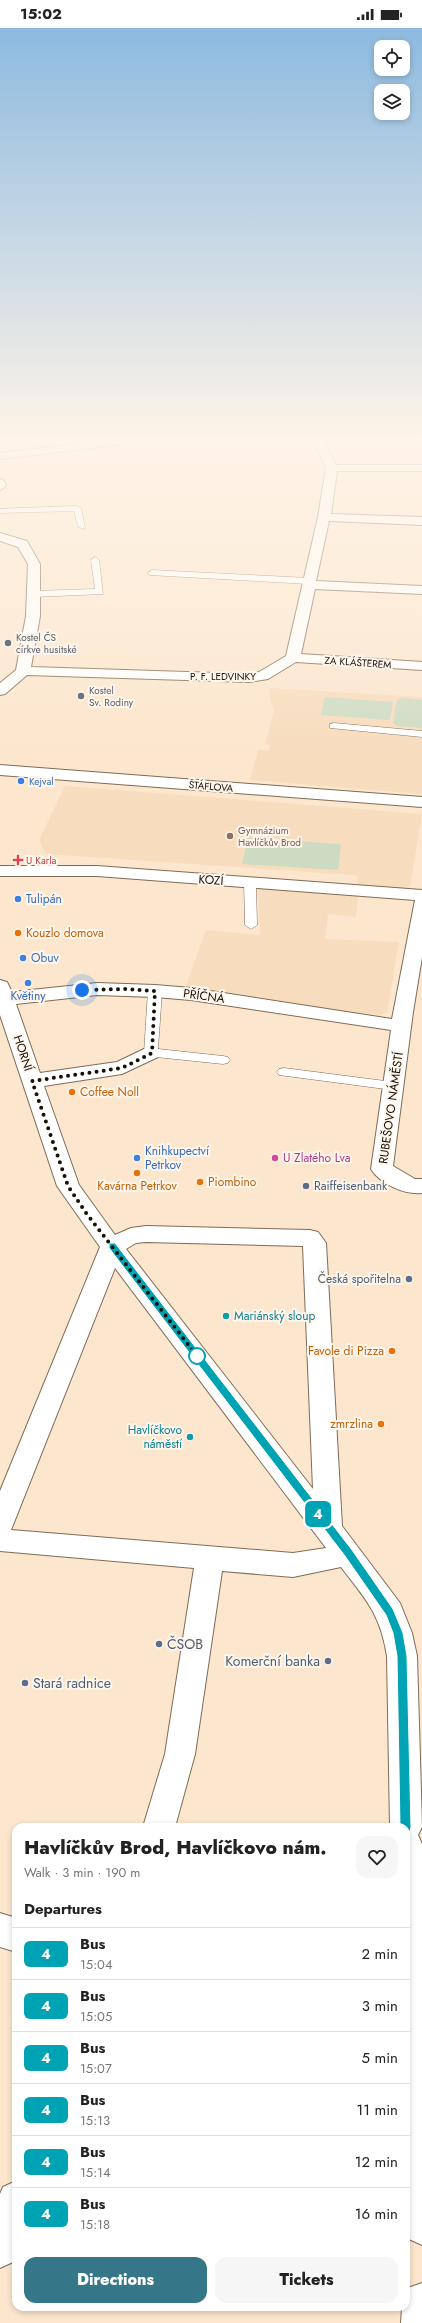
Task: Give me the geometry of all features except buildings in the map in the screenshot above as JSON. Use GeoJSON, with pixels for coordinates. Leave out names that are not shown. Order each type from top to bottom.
{"type":"FeatureCollection","features":[{"type":"Feature","properties":{"kind":"street"},"geometry":{"type":"LineString","coordinates":[[0,691],[23,671],[33,616],[33,559],[24,546]]}},
{"type":"Feature","properties":{"kind":"street"},"geometry":{"type":"LineString","coordinates":[[293,658],[317,546]]}},
{"type":"Feature","properties":{"kind":"street"},"geometry":{"type":"LineString","coordinates":[[309,583],[422,590]]}},
{"type":"Feature","properties":{"kind":"street","name":"ZA KLÁŠTEREM"},"geometry":{"type":"LineString","coordinates":[[293,658],[422,666]]}},
{"type":"Feature","properties":{"kind":"street","name":"P. F. LEDVINKY"},"geometry":{"type":"LineString","coordinates":[[23,671],[249,678],[263,676],[293,658]]}},
{"type":"Feature","properties":{"kind":"street","name":"ŠTÁFLOVA"},"geometry":{"type":"LineString","coordinates":[[0,770],[422,802]]}},
{"type":"Feature","properties":{"kind":"street","name":"KOZÍ"},"geometry":{"type":"LineString","coordinates":[[0,871],[97,871],[422,895]]}},
{"type":"Feature","properties":{"kind":"street","name":"RUBEŠOVO NÁMĚSTÍ"},"geometry":{"type":"LineString","coordinates":[[422,903],[402,1026],[382,1169],[411,1187],[422,1186]]}},
{"type":"Feature","properties":{"kind":"street","name":"PŘÍČNÁ"},"geometry":{"type":"LineString","coordinates":[[3,992],[97,989],[191,994],[402,1026]]}},
{"type":"Feature","properties":{"kind":"street","name":"HORNÍ"},"geometry":{"type":"LineString","coordinates":[[3,992],[68,1186],[86,1213],[348,1553],[390,1612],[398,1633],[402,1656],[406,1823]]}},
{"type":"Feature","properties":{"kind":"street"},"geometry":{"type":"LineString","coordinates":[[32,1081],[122,1068],[152,1053]]}},
{"type":"Feature","properties":{"kind":"street"},"geometry":{"type":"LineString","coordinates":[[0,1524],[112,1246],[131,1236],[146,1234],[310,1238],[314,1243],[328,1527]]}},
{"type":"Feature","properties":{"kind":"street"},"geometry":{"type":"LineString","coordinates":[[0,1538],[6,1541],[293,1565],[320,1561],[348,1553]]}},
{"type":"Feature","properties":{"kind":"street"},"geometry":{"type":"LineString","coordinates":[[160,1823],[180,1754],[210,1558]]}},
{"type":"Feature","properties":{"kind":"street"},"geometry":{"type":"LineString","coordinates":[[0,1930],[12,1934]]}},
{"type":"Feature","properties":{"kind":"street"},"geometry":{"type":"LineString","coordinates":[[410,1970],[416,2052],[412,2145],[416,2193],[422,2226]]}},
{"type":"Feature","properties":{"kind":"street"},"geometry":{"type":"LineString","coordinates":[[0,2249],[12,2212]]}},
{"type":"Feature","properties":{"kind":"street"},"geometry":{"type":"LineString","coordinates":[[421,2323],[422,2302]]}},
{"type":"Feature","properties":{"kind":"lane"},"geometry":{"type":"LineString","coordinates":[[33,594],[100,592],[95,560]]}},
{"type":"Feature","properties":{"kind":"lane"},"geometry":{"type":"LineString","coordinates":[[152,573],[309,583]]}},
{"type":"Feature","properties":{"kind":"lane"},"geometry":{"type":"LineString","coordinates":[[334,726],[422,734]]}},
{"type":"Feature","properties":{"kind":"lane"},"geometry":{"type":"LineString","coordinates":[[250,882],[250,925]]}},
{"type":"Feature","properties":{"kind":"lane"},"geometry":{"type":"LineString","coordinates":[[155,991],[152,1053],[223,1060]]}},
{"type":"Feature","properties":{"kind":"lane"},"geometry":{"type":"LineString","coordinates":[[284,1072],[394,1086]]}},
{"type":"Feature","properties":{"kind":"shaded area"},"geometry":{"type":"Polygon","coordinates":[[[270,688],[422,697],[422,794],[250,780],[258,750],[269,751],[270,745],[265,744],[274,711],[269,696],[270,688]]]}},
{"type":"Feature","properties":{"kind":"shaded area","name":"Gymnázium Havlíčkův Brod"},"geometry":{"type":"Polygon","coordinates":[[[65,786],[422,814],[410,886],[401,890],[357,886],[358,876],[353,875],[46,854],[39,840],[65,786]]]}},
{"type":"Feature","properties":{"kind":"shaded area"},"geometry":{"type":"Polygon","coordinates":[[[265,887],[358,893],[356,917],[328,914],[325,939],[399,942],[387,1012],[380,1015],[343,1011],[186,986],[206,930],[260,935],[258,891],[265,887]]]}},
{"type":"Feature","properties":{"kind":"green space"},"geometry":{"type":"Polygon","coordinates":[[[325,697],[393,702],[390,720],[321,715],[325,697]]]}},
{"type":"Feature","properties":{"kind":"green space"},"geometry":{"type":"Polygon","coordinates":[[[401,698],[422,700],[422,728],[397,726],[393,723],[397,700],[401,698]]]}},
{"type":"Feature","properties":{"kind":"green space"},"geometry":{"type":"Polygon","coordinates":[[[248,838],[341,844],[338,870],[242,864],[248,838]]]}},
{"type":"Feature","properties":{"kind":"bus line","name":"4"},"geometry":{"type":"LineString","coordinates":[[112,1246],[348,1553],[390,1612],[398,1633],[402,1656],[406,1823]]}},
{"type":"Feature","properties":{"kind":"place","name":"Kostel ČS církve husitské"},"geometry":{"type":"Point","coordinates":[8,643]}},
{"type":"Feature","properties":{"kind":"place","name":"Kostel Sv. Rodiny"},"geometry":{"type":"Point","coordinates":[81,696]}},
{"type":"Feature","properties":{"kind":"place","name":"Kejval"},"geometry":{"type":"Point","coordinates":[21,781]}},
{"type":"Feature","properties":{"kind":"place","name":"Gymnázium Havlíčkův Brod"},"geometry":{"type":"Point","coordinates":[230,836]}},
{"type":"Feature","properties":{"kind":"place","name":"U Karla"},"geometry":{"type":"Point","coordinates":[18,860]}},
{"type":"Feature","properties":{"kind":"place","name":"Tulipán"},"geometry":{"type":"Point","coordinates":[18,899]}},
{"type":"Feature","properties":{"kind":"place","name":"Kouzlo domova"},"geometry":{"type":"Point","coordinates":[18,933]}},
{"type":"Feature","properties":{"kind":"place","name":"Obuv"},"geometry":{"type":"Point","coordinates":[23,958]}},
{"type":"Feature","properties":{"kind":"place","name":"Květiny"},"geometry":{"type":"Point","coordinates":[28,983]}},
{"type":"Feature","properties":{"kind":"place","name":"Coffee Noll"},"geometry":{"type":"Point","coordinates":[72,1092]}},
{"type":"Feature","properties":{"kind":"place","name":"Knihkupectví Petrkov"},"geometry":{"type":"Point","coordinates":[137,1158]}},
{"type":"Feature","properties":{"kind":"place","name":"U Zlatého Lva"},"geometry":{"type":"Point","coordinates":[275,1158]}},
{"type":"Feature","properties":{"kind":"place","name":"Kavárna Petrkov"},"geometry":{"type":"Point","coordinates":[137,1173]}},
{"type":"Feature","properties":{"kind":"place","name":"Piombino"},"geometry":{"type":"Point","coordinates":[200,1182]}},
{"type":"Feature","properties":{"kind":"place","name":"Raiffeisenbank"},"geometry":{"type":"Point","coordinates":[306,1186]}},
{"type":"Feature","properties":{"kind":"place","name":"Česká spořitelna"},"geometry":{"type":"Point","coordinates":[409,1279]}},
{"type":"Feature","properties":{"kind":"place","name":"Mariánský sloup"},"geometry":{"type":"Point","coordinates":[226,1316]}},
{"type":"Feature","properties":{"kind":"place","name":"Favole di Pizza"},"geometry":{"type":"Point","coordinates":[392,1351]}},
{"type":"Feature","properties":{"kind":"place","name":"zmrzlina"},"geometry":{"type":"Point","coordinates":[381,1424]}},
{"type":"Feature","properties":{"kind":"place","name":"Havlíčkovo náměstí"},"geometry":{"type":"Point","coordinates":[190,1437]}},
{"type":"Feature","properties":{"kind":"place","name":"ČSOB"},"geometry":{"type":"Point","coordinates":[159,1644]}},
{"type":"Feature","properties":{"kind":"place","name":"Komerční banka"},"geometry":{"type":"Point","coordinates":[328,1661]}},
{"type":"Feature","properties":{"kind":"place","name":"Stará radnice"},"geometry":{"type":"Point","coordinates":[25,1683]}},
{"type":"Feature","properties":{"kind":"route"},"geometry":{"type":"LineString","coordinates":[[82,990],[126,989],[155,991],[152,1053],[122,1068],[32,1081],[68,1186],[86,1213],[197,1356]]}}]}
